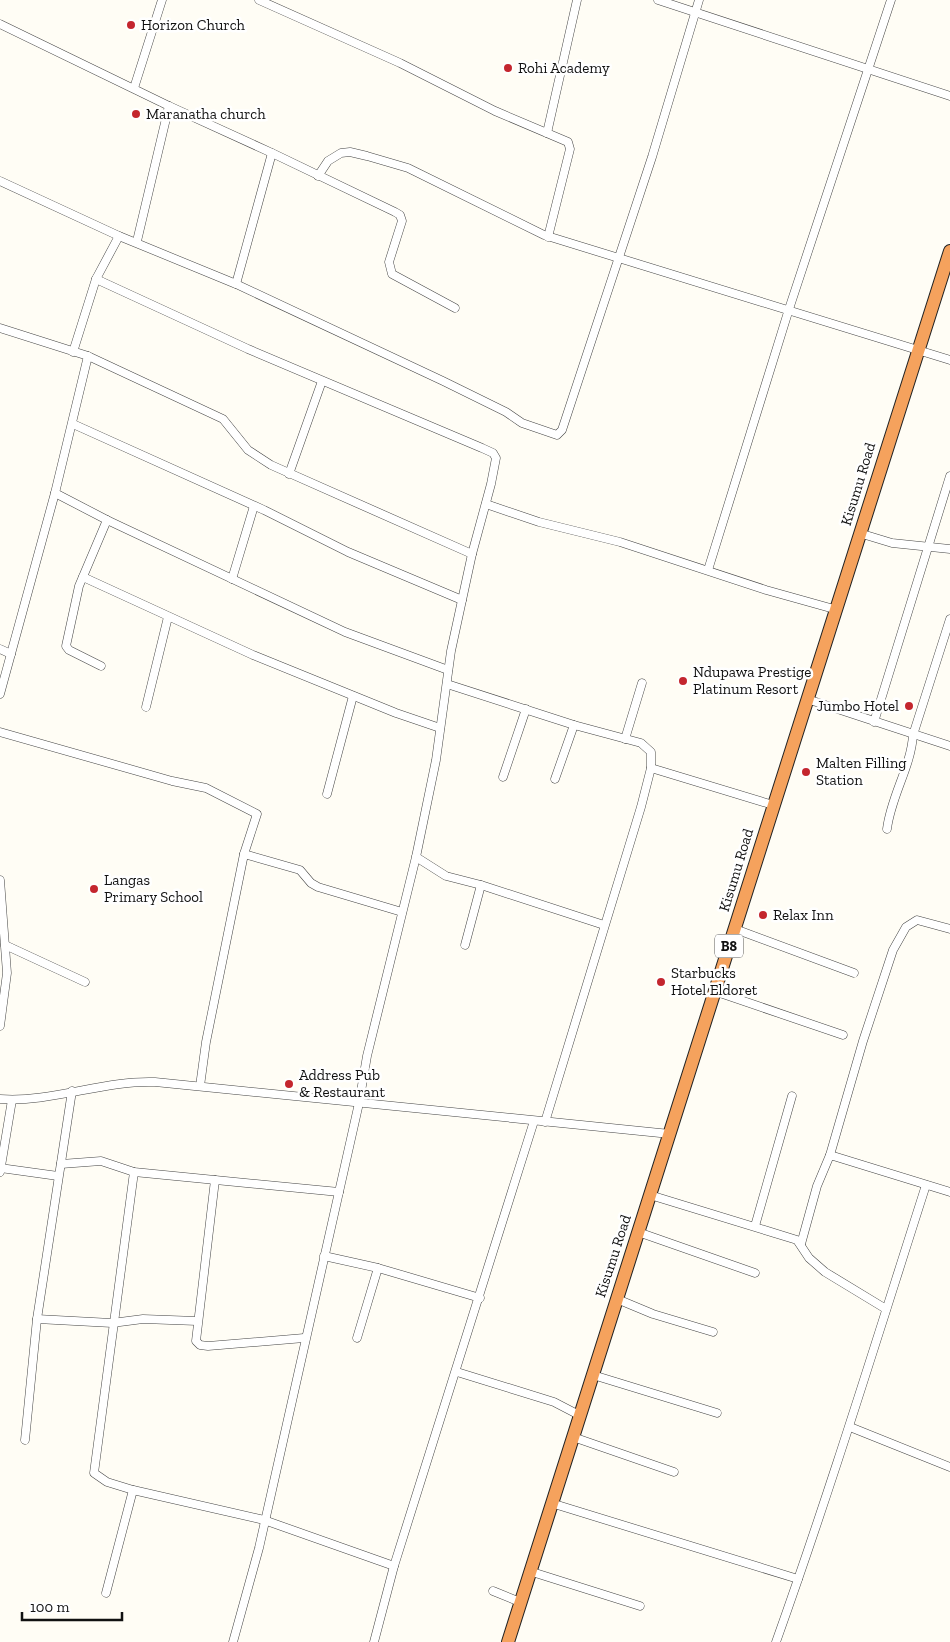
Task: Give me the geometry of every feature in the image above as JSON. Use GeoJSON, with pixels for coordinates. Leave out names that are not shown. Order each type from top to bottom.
{"type":"FeatureCollection","features":[{"type":"Feature","properties":{"kind":"highway","name":"Kisumu Road"},"geometry":{"type":"LineString","coordinates":[[508,1642],[529,1571],[735,929],[834,609],[950,251]]}},
{"type":"Feature","properties":{"kind":"street"},"geometry":{"type":"LineString","coordinates":[[134,88],[162,0]]}},
{"type":"Feature","properties":{"kind":"street"},"geometry":{"type":"LineString","coordinates":[[259,0],[384,58],[400,63],[495,111],[568,142],[570,149],[548,237]]}},
{"type":"Feature","properties":{"kind":"street"},"geometry":{"type":"LineString","coordinates":[[547,133],[577,0]]}},
{"type":"Feature","properties":{"kind":"street"},"geometry":{"type":"LineString","coordinates":[[658,0],[950,96]]}},
{"type":"Feature","properties":{"kind":"street"},"geometry":{"type":"LineString","coordinates":[[0,181],[119,236],[137,241],[236,284],[459,389],[506,412],[522,423],[557,435],[562,430],[652,156],[699,0]]}},
{"type":"Feature","properties":{"kind":"street"},"geometry":{"type":"LineString","coordinates":[[708,570],[789,309],[891,0]]}},
{"type":"Feature","properties":{"kind":"street"},"geometry":{"type":"LineString","coordinates":[[0,24],[400,215],[401,228],[389,262],[392,274],[455,308]]}},
{"type":"Feature","properties":{"kind":"street"},"geometry":{"type":"LineString","coordinates":[[137,241],[169,106]]}},
{"type":"Feature","properties":{"kind":"street"},"geometry":{"type":"LineString","coordinates":[[318,176],[328,161],[341,153],[350,152],[367,156],[408,168],[548,237],[789,309],[950,360]]}},
{"type":"Feature","properties":{"kind":"street"},"geometry":{"type":"LineString","coordinates":[[236,284],[272,153]]}},
{"type":"Feature","properties":{"kind":"street"},"geometry":{"type":"LineString","coordinates":[[73,352],[96,279],[119,236]]}},
{"type":"Feature","properties":{"kind":"street"},"geometry":{"type":"LineString","coordinates":[[96,279],[156,308],[322,381],[492,453],[496,462],[462,600],[448,670],[436,760],[416,857],[367,1056],[359,1103],[304,1338],[251,1579],[233,1642]]}},
{"type":"Feature","properties":{"kind":"street"},"geometry":{"type":"LineString","coordinates":[[0,328],[88,356],[223,419],[248,450],[289,474],[472,554]]}},
{"type":"Feature","properties":{"kind":"street"},"geometry":{"type":"LineString","coordinates":[[0,694],[73,424],[88,356]]}},
{"type":"Feature","properties":{"kind":"street"},"geometry":{"type":"LineString","coordinates":[[289,474],[322,381]]}},
{"type":"Feature","properties":{"kind":"street"},"geometry":{"type":"LineString","coordinates":[[73,424],[254,506],[348,552],[462,600]]}},
{"type":"Feature","properties":{"kind":"street"},"geometry":{"type":"LineString","coordinates":[[874,722],[950,476]]}},
{"type":"Feature","properties":{"kind":"street"},"geometry":{"type":"LineString","coordinates":[[55,493],[107,520],[345,632],[448,670]]}},
{"type":"Feature","properties":{"kind":"street"},"geometry":{"type":"LineString","coordinates":[[486,504],[540,522],[620,542],[766,590],[834,609]]}},
{"type":"Feature","properties":{"kind":"street"},"geometry":{"type":"LineString","coordinates":[[232,579],[254,506]]}},
{"type":"Feature","properties":{"kind":"street"},"geometry":{"type":"LineString","coordinates":[[101,666],[68,650],[66,646],[83,577],[107,520]]}},
{"type":"Feature","properties":{"kind":"street"},"geometry":{"type":"LineString","coordinates":[[859,534],[892,543],[950,549]]}},
{"type":"Feature","properties":{"kind":"street"},"geometry":{"type":"LineString","coordinates":[[83,577],[168,617],[353,696],[440,728]]}},
{"type":"Feature","properties":{"kind":"street"},"geometry":{"type":"LineString","coordinates":[[146,707],[168,617]]}},
{"type":"Feature","properties":{"kind":"street"},"geometry":{"type":"LineString","coordinates":[[887,829],[892,803],[911,751],[912,735],[950,618]]}},
{"type":"Feature","properties":{"kind":"street"},"geometry":{"type":"LineString","coordinates":[[0,649],[11,654]]}},
{"type":"Feature","properties":{"kind":"street"},"geometry":{"type":"LineString","coordinates":[[624,739],[642,683]]}},
{"type":"Feature","properties":{"kind":"street"},"geometry":{"type":"LineString","coordinates":[[447,684],[574,725],[641,743],[651,752],[651,768],[642,807],[604,925],[545,1122]]}},
{"type":"Feature","properties":{"kind":"street"},"geometry":{"type":"LineString","coordinates":[[328,794],[353,696]]}},
{"type":"Feature","properties":{"kind":"street"},"geometry":{"type":"LineString","coordinates":[[807,699],[950,746]]}},
{"type":"Feature","properties":{"kind":"street"},"geometry":{"type":"LineString","coordinates":[[504,777],[526,709]]}},
{"type":"Feature","properties":{"kind":"street"},"geometry":{"type":"LineString","coordinates":[[555,779],[574,725]]}},
{"type":"Feature","properties":{"kind":"street"},"geometry":{"type":"LineString","coordinates":[[0,732],[164,779],[198,785],[218,793],[257,814],[244,854],[206,1042],[200,1086]]}},
{"type":"Feature","properties":{"kind":"street"},"geometry":{"type":"LineString","coordinates":[[651,768],[773,805]]}},
{"type":"Feature","properties":{"kind":"street"},"geometry":{"type":"LineString","coordinates":[[244,854],[300,870],[318,887],[402,912]]}},
{"type":"Feature","properties":{"kind":"street"},"geometry":{"type":"LineString","coordinates":[[416,857],[446,876],[481,885],[604,925]]}},
{"type":"Feature","properties":{"kind":"street"},"geometry":{"type":"LineString","coordinates":[[0,880],[7,984],[0,1026]]}},
{"type":"Feature","properties":{"kind":"street"},"geometry":{"type":"LineString","coordinates":[[465,945],[481,885]]}},
{"type":"Feature","properties":{"kind":"street"},"geometry":{"type":"LineString","coordinates":[[801,1244],[817,1186],[830,1155],[863,1041],[893,950],[906,927],[917,920],[950,928]]}},
{"type":"Feature","properties":{"kind":"street"},"geometry":{"type":"LineString","coordinates":[[735,929],[854,973]]}},
{"type":"Feature","properties":{"kind":"street"},"geometry":{"type":"LineString","coordinates":[[5,945],[85,982]]}},
{"type":"Feature","properties":{"kind":"street"},"geometry":{"type":"LineString","coordinates":[[714,991],[843,1035]]}},
{"type":"Feature","properties":{"kind":"street"},"geometry":{"type":"LineString","coordinates":[[0,1099],[12,1100],[146,1082],[670,1134]]}},
{"type":"Feature","properties":{"kind":"street"},"geometry":{"type":"LineString","coordinates":[[24,1440],[37,1319],[72,1091]]}},
{"type":"Feature","properties":{"kind":"street"},"geometry":{"type":"LineString","coordinates":[[755,1226],[792,1096]]}},
{"type":"Feature","properties":{"kind":"street"},"geometry":{"type":"LineString","coordinates":[[12,1100],[0,1170],[58,1176]]}},
{"type":"Feature","properties":{"kind":"street"},"geometry":{"type":"LineString","coordinates":[[374,1642],[394,1566],[457,1372],[534,1121]]}},
{"type":"Feature","properties":{"kind":"street"},"geometry":{"type":"LineString","coordinates":[[830,1155],[950,1192]]}},
{"type":"Feature","properties":{"kind":"street"},"geometry":{"type":"LineString","coordinates":[[61,1164],[101,1161],[134,1172],[339,1192]]}},
{"type":"Feature","properties":{"kind":"street"},"geometry":{"type":"LineString","coordinates":[[134,1172],[123,1262],[112,1322],[94,1473],[107,1482],[133,1490],[264,1520],[394,1566]]}},
{"type":"Feature","properties":{"kind":"street"},"geometry":{"type":"LineString","coordinates":[[215,1180],[195,1336],[200,1345],[208,1346],[304,1338]]}},
{"type":"Feature","properties":{"kind":"street"},"geometry":{"type":"LineString","coordinates":[[776,1642],[850,1427],[863,1380],[926,1185]]}},
{"type":"Feature","properties":{"kind":"street"},"geometry":{"type":"LineString","coordinates":[[650,1195],[789,1237],[801,1244],[809,1258],[825,1272],[886,1309]]}},
{"type":"Feature","properties":{"kind":"street"},"geometry":{"type":"LineString","coordinates":[[638,1232],[755,1273]]}},
{"type":"Feature","properties":{"kind":"street"},"geometry":{"type":"LineString","coordinates":[[324,1256],[378,1268],[480,1298]]}},
{"type":"Feature","properties":{"kind":"street"},"geometry":{"type":"LineString","coordinates":[[357,1338],[378,1268]]}},
{"type":"Feature","properties":{"kind":"street"},"geometry":{"type":"LineString","coordinates":[[617,1299],[653,1314],[713,1332]]}},
{"type":"Feature","properties":{"kind":"street"},"geometry":{"type":"LineString","coordinates":[[37,1319],[112,1322],[143,1320],[197,1321]]}},
{"type":"Feature","properties":{"kind":"street"},"geometry":{"type":"LineString","coordinates":[[457,1372],[554,1402],[579,1415]]}},
{"type":"Feature","properties":{"kind":"street"},"geometry":{"type":"LineString","coordinates":[[593,1375],[717,1413]]}},
{"type":"Feature","properties":{"kind":"street"},"geometry":{"type":"LineString","coordinates":[[850,1427],[950,1467]]}},
{"type":"Feature","properties":{"kind":"street"},"geometry":{"type":"LineString","coordinates":[[572,1437],[674,1472]]}},
{"type":"Feature","properties":{"kind":"street"},"geometry":{"type":"LineString","coordinates":[[106,1593],[133,1490]]}},
{"type":"Feature","properties":{"kind":"street"},"geometry":{"type":"LineString","coordinates":[[551,1502],[798,1579]]}},
{"type":"Feature","properties":{"kind":"street"},"geometry":{"type":"LineString","coordinates":[[529,1571],[640,1606]]}},
{"type":"Feature","properties":{"kind":"street"},"geometry":{"type":"LineString","coordinates":[[493,1591],[520,1602]]}},
{"type":"Feature","properties":{"kind":"place","name":"Horizon Church"},"geometry":{"type":"Point","coordinates":[131,25]}},
{"type":"Feature","properties":{"kind":"place","name":"Rohi Academy"},"geometry":{"type":"Point","coordinates":[508,68]}},
{"type":"Feature","properties":{"kind":"place","name":"Maranatha church"},"geometry":{"type":"Point","coordinates":[136,114]}},
{"type":"Feature","properties":{"kind":"place","name":"Ndupawa Prestige Platinum Resort"},"geometry":{"type":"Point","coordinates":[683,681]}},
{"type":"Feature","properties":{"kind":"place","name":"Jumbo Hotel"},"geometry":{"type":"Point","coordinates":[909,706]}},
{"type":"Feature","properties":{"kind":"place","name":"Malten Filling Station"},"geometry":{"type":"Point","coordinates":[806,772]}},
{"type":"Feature","properties":{"kind":"place","name":"Langas Primary School"},"geometry":{"type":"Point","coordinates":[94,889]}},
{"type":"Feature","properties":{"kind":"place","name":"Relax Inn"},"geometry":{"type":"Point","coordinates":[763,915]}},
{"type":"Feature","properties":{"kind":"place","name":"Starbucks Hotel Eldoret"},"geometry":{"type":"Point","coordinates":[661,982]}},
{"type":"Feature","properties":{"kind":"place","name":"Address Pub & Restaurant"},"geometry":{"type":"Point","coordinates":[289,1084]}}]}
